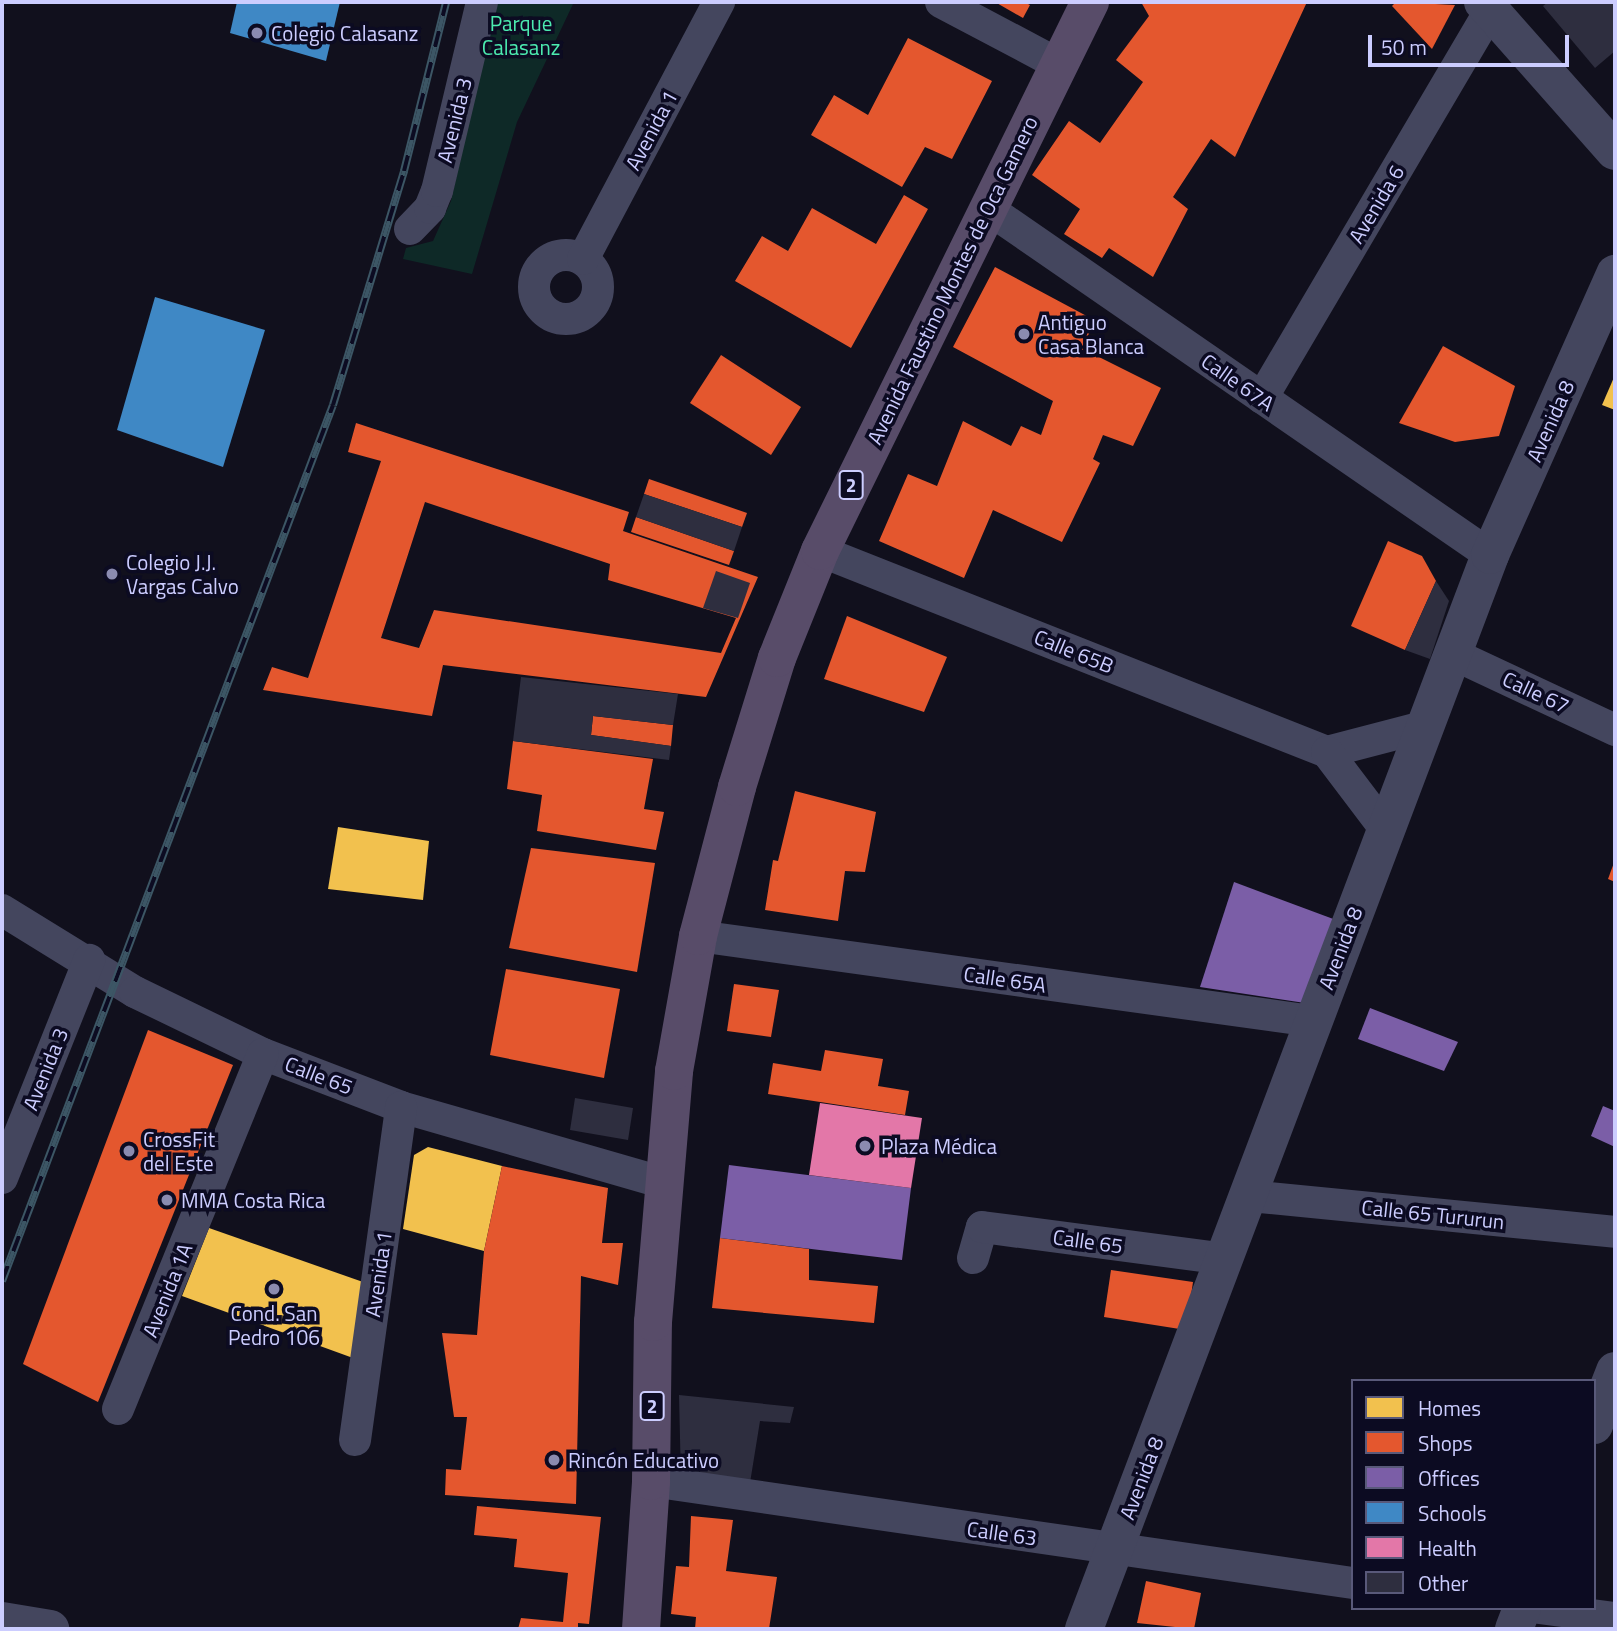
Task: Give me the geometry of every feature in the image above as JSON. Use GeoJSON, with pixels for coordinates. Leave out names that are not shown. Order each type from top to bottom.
{"type":"FeatureCollection","features":[{"type":"Feature","properties":{"kind":"highway","name":"Avenida Faustino Montes de Oca Gamero"},"geometry":{"type":"LineString","coordinates":[[641,1629],[651,1481],[653,1322],[662,1182],[674,1071],[698,936],[777,658],[820,551],[1090,2]]}},
{"type":"Feature","properties":{"kind":"street","name":"Avenida 3"},"geometry":{"type":"LineString","coordinates":[[410,229],[430,208],[437,191],[482,2]]}},
{"type":"Feature","properties":{"kind":"street","name":"Avenida 1"},"geometry":{"type":"LineString","coordinates":[[583,259],[719,2]]}},
{"type":"Feature","properties":{"kind":"street"},"geometry":{"type":"LineString","coordinates":[[941,2],[1058,64]]}},
{"type":"Feature","properties":{"kind":"street"},"geometry":{"type":"LineString","coordinates":[[1486,6],[1615,150]]}},
{"type":"Feature","properties":{"kind":"street","name":"Avenida 6"},"geometry":{"type":"LineString","coordinates":[[1262,398],[1486,6]]}},
{"type":"Feature","properties":{"kind":"street","name":"Calle 67A"},"geometry":{"type":"LineString","coordinates":[[987,208],[1490,555]]}},
{"type":"Feature","properties":{"kind":"street","name":"Avenida 8"},"geometry":{"type":"LineString","coordinates":[[1084,1629],[1250,1196],[1312,1021],[1455,655],[1490,555],[1615,274]]}},
{"type":"Feature","properties":{"kind":"street","name":"Calle 65B"},"geometry":{"type":"LineString","coordinates":[[820,551],[1327,752]]}},
{"type":"Feature","properties":{"kind":"street","name":"Calle 67"},"geometry":{"type":"LineString","coordinates":[[1455,655],[1615,730]]}},
{"type":"Feature","properties":{"kind":"street"},"geometry":{"type":"LineString","coordinates":[[1385,830],[1327,752],[1427,726]]}},
{"type":"Feature","properties":{"kind":"street","name":"Calle 65"},"geometry":{"type":"LineString","coordinates":[[2,910],[89,960],[135,992],[263,1054],[401,1107],[662,1182]]}},
{"type":"Feature","properties":{"kind":"street","name":"Calle 65A"},"geometry":{"type":"LineString","coordinates":[[698,936],[1312,1021]]}},
{"type":"Feature","properties":{"kind":"street","name":"Avenida 3"},"geometry":{"type":"LineString","coordinates":[[2,1178],[89,960]]}},
{"type":"Feature","properties":{"kind":"street","name":"Avenida 1A"},"geometry":{"type":"LineString","coordinates":[[118,1409],[263,1054]]}},
{"type":"Feature","properties":{"kind":"street","name":"Avenida 1"},"geometry":{"type":"LineString","coordinates":[[355,1440],[401,1107]]}},
{"type":"Feature","properties":{"kind":"street","name":"Calle 65 Tururun"},"geometry":{"type":"LineString","coordinates":[[1250,1196],[1615,1232]]}},
{"type":"Feature","properties":{"kind":"street","name":"Calle 65"},"geometry":{"type":"LineString","coordinates":[[973,1258],[982,1227],[1225,1259]]}},
{"type":"Feature","properties":{"kind":"street"},"geometry":{"type":"LineString","coordinates":[[1596,1420],[1615,1371]]}},
{"type":"Feature","properties":{"kind":"street","name":"Calle 63"},"geometry":{"type":"LineString","coordinates":[[651,1481],[1351,1583]]}},
{"type":"Feature","properties":{"kind":"street"},"geometry":{"type":"LineString","coordinates":[[1514,1629],[1521,1610]]}},
{"type":"Feature","properties":{"kind":"street"},"geometry":{"type":"LineString","coordinates":[[1554,1610],[1615,1618]]}},
{"type":"Feature","properties":{"kind":"street"},"geometry":{"type":"LineString","coordinates":[[2,1621],[50,1629]]}},
{"type":"Feature","properties":{"kind":"green space","name":"Parque Calasanz"},"geometry":{"type":"Polygon","coordinates":[[[495,2],[574,2],[517,122],[472,274],[403,259],[406,248],[433,241],[451,201],[495,2]]]}},
{"type":"Feature","properties":{"kind":"building: Homes"},"geometry":{"type":"Polygon","coordinates":[[[1615,375],[1615,410],[1602,405],[1615,375]]]}},
{"type":"Feature","properties":{"kind":"building: Homes"},"geometry":{"type":"Polygon","coordinates":[[[338,827],[429,841],[423,900],[328,889],[338,827]]]}},
{"type":"Feature","properties":{"kind":"building: Homes"},"geometry":{"type":"Polygon","coordinates":[[[428,1147],[502,1166],[484,1251],[403,1229],[414,1155],[428,1147]]]}},
{"type":"Feature","properties":{"kind":"building: Homes","name":"Cond. San Pedro 106"},"geometry":{"type":"Polygon","coordinates":[[[209,1228],[363,1282],[353,1358],[182,1296],[209,1228]]]}},
{"type":"Feature","properties":{"kind":"building: Shops"},"geometry":{"type":"Polygon","coordinates":[[[995,2],[1024,2],[1030,5],[1023,18],[995,2]]]}},
{"type":"Feature","properties":{"kind":"building: Shops"},"geometry":{"type":"Polygon","coordinates":[[[1141,2],[1307,2],[1235,157],[1211,139],[1173,197],[1188,209],[1153,277],[1109,248],[1102,258],[1064,234],[1080,209],[1032,175],[1069,121],[1100,143],[1143,82],[1116,60],[1149,16],[1141,2]]]}},
{"type":"Feature","properties":{"kind":"building: Shops"},"geometry":{"type":"Polygon","coordinates":[[[1396,2],[1455,5],[1432,49],[1392,6],[1396,2]]]}},
{"type":"Feature","properties":{"kind":"building: Shops"},"geometry":{"type":"Polygon","coordinates":[[[908,38],[992,81],[952,159],[925,147],[902,187],[811,135],[834,95],[868,115],[908,38]]]}},
{"type":"Feature","properties":{"kind":"building: Shops"},"geometry":{"type":"Polygon","coordinates":[[[904,195],[928,209],[851,348],[735,281],[762,236],[788,251],[812,208],[876,244],[904,195]]]}},
{"type":"Feature","properties":{"kind":"building: Shops"},"geometry":{"type":"Polygon","coordinates":[[[995,267],[1096,321],[1081,348],[1161,388],[1133,446],[1103,435],[1093,459],[1100,463],[1062,542],[993,510],[964,578],[879,541],[908,474],[937,486],[963,421],[1011,446],[1021,426],[1041,435],[1053,401],[953,347],[995,267]]]}},
{"type":"Feature","properties":{"kind":"building: Shops"},"geometry":{"type":"Polygon","coordinates":[[[1443,346],[1515,386],[1499,436],[1455,442],[1399,423],[1443,346]]]}},
{"type":"Feature","properties":{"kind":"building: Shops"},"geometry":{"type":"Polygon","coordinates":[[[721,355],[801,407],[771,455],[690,403],[721,355]]]}},
{"type":"Feature","properties":{"kind":"building: Shops"},"geometry":{"type":"Polygon","coordinates":[[[356,423],[629,512],[623,531],[758,577],[706,697],[443,665],[432,716],[263,690],[272,667],[308,678],[381,461],[348,452],[356,423]],[[425,502],[381,638],[419,648],[434,610],[721,653],[736,618],[608,580],[610,564],[425,502]]]}},
{"type":"Feature","properties":{"kind":"building: Shops"},"geometry":{"type":"Polygon","coordinates":[[[649,479],[747,513],[742,527],[644,494],[649,479]]]}},
{"type":"Feature","properties":{"kind":"building: Shops"},"geometry":{"type":"Polygon","coordinates":[[[636,517],[734,551],[729,565],[631,532],[636,517]]]}},
{"type":"Feature","properties":{"kind":"building: Shops"},"geometry":{"type":"Polygon","coordinates":[[[1388,541],[1422,556],[1436,581],[1405,650],[1351,626],[1388,541]]]}},
{"type":"Feature","properties":{"kind":"building: Shops"},"geometry":{"type":"Polygon","coordinates":[[[847,616],[947,657],[924,712],[824,679],[847,616]]]}},
{"type":"Feature","properties":{"kind":"building: Shops"},"geometry":{"type":"Polygon","coordinates":[[[593,716],[673,725],[671,746],[591,735],[593,716]]]}},
{"type":"Feature","properties":{"kind":"building: Shops"},"geometry":{"type":"Polygon","coordinates":[[[513,741],[653,759],[644,809],[664,812],[656,850],[537,831],[542,795],[507,789],[513,741]]]}},
{"type":"Feature","properties":{"kind":"building: Shops"},"geometry":{"type":"Polygon","coordinates":[[[795,791],[876,812],[865,872],[845,871],[838,921],[765,910],[773,860],[778,861],[795,791]]]}},
{"type":"Feature","properties":{"kind":"building: Shops"},"geometry":{"type":"Polygon","coordinates":[[[531,848],[655,863],[637,972],[509,948],[531,848]]]}},
{"type":"Feature","properties":{"kind":"building: Shops"},"geometry":{"type":"Polygon","coordinates":[[[1615,860],[1615,882],[1608,879],[1615,860]]]}},
{"type":"Feature","properties":{"kind":"building: Shops"},"geometry":{"type":"Polygon","coordinates":[[[506,969],[620,989],[604,1078],[490,1055],[506,969]]]}},
{"type":"Feature","properties":{"kind":"building: Shops"},"geometry":{"type":"Polygon","coordinates":[[[734,984],[779,990],[771,1037],[727,1031],[734,984]]]}},
{"type":"Feature","properties":{"kind":"building: Shops"},"geometry":{"type":"Polygon","coordinates":[[[148,1030],[233,1065],[98,1402],[23,1364],[148,1030]]]}},
{"type":"Feature","properties":{"kind":"building: Shops"},"geometry":{"type":"Polygon","coordinates":[[[825,1050],[883,1059],[878,1086],[909,1091],[905,1115],[768,1094],[773,1063],[821,1071],[825,1050]]]}},
{"type":"Feature","properties":{"kind":"building: Shops"},"geometry":{"type":"Polygon","coordinates":[[[502,1166],[608,1188],[602,1243],[623,1243],[618,1285],[581,1276],[576,1504],[445,1495],[446,1469],[461,1470],[467,1417],[454,1417],[442,1333],[477,1335],[484,1251],[502,1166]]]}},
{"type":"Feature","properties":{"kind":"building: Shops"},"geometry":{"type":"Polygon","coordinates":[[[720,1238],[809,1249],[809,1280],[878,1286],[874,1323],[712,1308],[720,1238]]]}},
{"type":"Feature","properties":{"kind":"building: Shops"},"geometry":{"type":"Polygon","coordinates":[[[1111,1270],[1193,1282],[1186,1330],[1104,1317],[1111,1270]]]}},
{"type":"Feature","properties":{"kind":"building: Shops"},"geometry":{"type":"Polygon","coordinates":[[[477,1506],[601,1517],[589,1624],[578,1623],[578,1629],[518,1629],[521,1618],[563,1622],[568,1573],[514,1567],[517,1539],[474,1535],[477,1506]]]}},
{"type":"Feature","properties":{"kind":"building: Shops"},"geometry":{"type":"Polygon","coordinates":[[[691,1516],[733,1520],[726,1571],[777,1577],[769,1629],[695,1629],[696,1617],[671,1614],[676,1566],[689,1567],[691,1516]]]}},
{"type":"Feature","properties":{"kind":"building: Shops"},"geometry":{"type":"Polygon","coordinates":[[[1146,1581],[1201,1593],[1194,1629],[1137,1623],[1146,1581]]]}},
{"type":"Feature","properties":{"kind":"building: Offices"},"geometry":{"type":"Polygon","coordinates":[[[1234,882],[1336,920],[1305,1003],[1200,987],[1234,882]]]}},
{"type":"Feature","properties":{"kind":"building: Offices"},"geometry":{"type":"Polygon","coordinates":[[[1370,1008],[1458,1042],[1444,1071],[1358,1039],[1370,1008]]]}},
{"type":"Feature","properties":{"kind":"building: Offices"},"geometry":{"type":"Polygon","coordinates":[[[1603,1106],[1615,1111],[1615,1147],[1591,1136],[1603,1106]]]}},
{"type":"Feature","properties":{"kind":"building: Offices"},"geometry":{"type":"Polygon","coordinates":[[[729,1165],[911,1188],[902,1260],[720,1238],[729,1165]]]}},
{"type":"Feature","properties":{"kind":"building: Schools"},"geometry":{"type":"Polygon","coordinates":[[[237,2],[340,2],[326,61],[230,33],[237,2]]]}},
{"type":"Feature","properties":{"kind":"building: Schools"},"geometry":{"type":"Polygon","coordinates":[[[155,297],[265,330],[223,467],[117,430],[155,297]]]}},
{"type":"Feature","properties":{"kind":"building: Health","name":"Plaza Médica"},"geometry":{"type":"Polygon","coordinates":[[[820,1103],[922,1118],[911,1188],[809,1175],[820,1103]]]}},
{"type":"Feature","properties":{"kind":"building: Other"},"geometry":{"type":"Polygon","coordinates":[[[1548,2],[1615,2],[1615,51],[1595,68],[1543,6],[1548,2]]]}},
{"type":"Feature","properties":{"kind":"building: Other"},"geometry":{"type":"Polygon","coordinates":[[[644,494],[742,527],[734,551],[636,517],[644,494]]]}},
{"type":"Feature","properties":{"kind":"building: Other"},"geometry":{"type":"Polygon","coordinates":[[[716,571],[750,583],[738,618],[703,608],[716,571]]]}},
{"type":"Feature","properties":{"kind":"building: Other"},"geometry":{"type":"Polygon","coordinates":[[[1436,581],[1449,601],[1430,659],[1405,650],[1436,581]]]}},
{"type":"Feature","properties":{"kind":"building: Other"},"geometry":{"type":"Polygon","coordinates":[[[521,677],[678,694],[673,725],[593,716],[591,735],[671,746],[669,760],[513,741],[521,677]]]}},
{"type":"Feature","properties":{"kind":"building: Other"},"geometry":{"type":"Polygon","coordinates":[[[575,1098],[633,1108],[628,1140],[570,1130],[575,1098]]]}},
{"type":"Feature","properties":{"kind":"building: Other"},"geometry":{"type":"Polygon","coordinates":[[[679,1395],[794,1407],[790,1423],[760,1421],[749,1489],[681,1480],[679,1395]]]}},
{"type":"Feature","properties":{"kind":"railway"},"geometry":{"type":"LineString","coordinates":[[2,1281],[333,405],[404,171],[446,2]]}},
{"type":"Feature","properties":{"kind":"place","name":"Colegio Calasanz"},"geometry":{"type":"Point","coordinates":[257,33]}},
{"type":"Feature","properties":{"kind":"place","name":"Antiguo Casa Blanca"},"geometry":{"type":"Point","coordinates":[1024,334]}},
{"type":"Feature","properties":{"kind":"place","name":"Colegio J.J. Vargas Calvo"},"geometry":{"type":"Point","coordinates":[112,574]}},
{"type":"Feature","properties":{"kind":"place","name":"Plaza Médica"},"geometry":{"type":"Point","coordinates":[865,1146]}},
{"type":"Feature","properties":{"kind":"place","name":"CrossFit del Este"},"geometry":{"type":"Point","coordinates":[129,1151]}},
{"type":"Feature","properties":{"kind":"place","name":"MMA Costa Rica"},"geometry":{"type":"Point","coordinates":[167,1200]}},
{"type":"Feature","properties":{"kind":"place","name":"Cond. San Pedro 106"},"geometry":{"type":"Point","coordinates":[274,1289]}},
{"type":"Feature","properties":{"kind":"place","name":"Rincón Educativo"},"geometry":{"type":"Point","coordinates":[554,1460]}}]}
